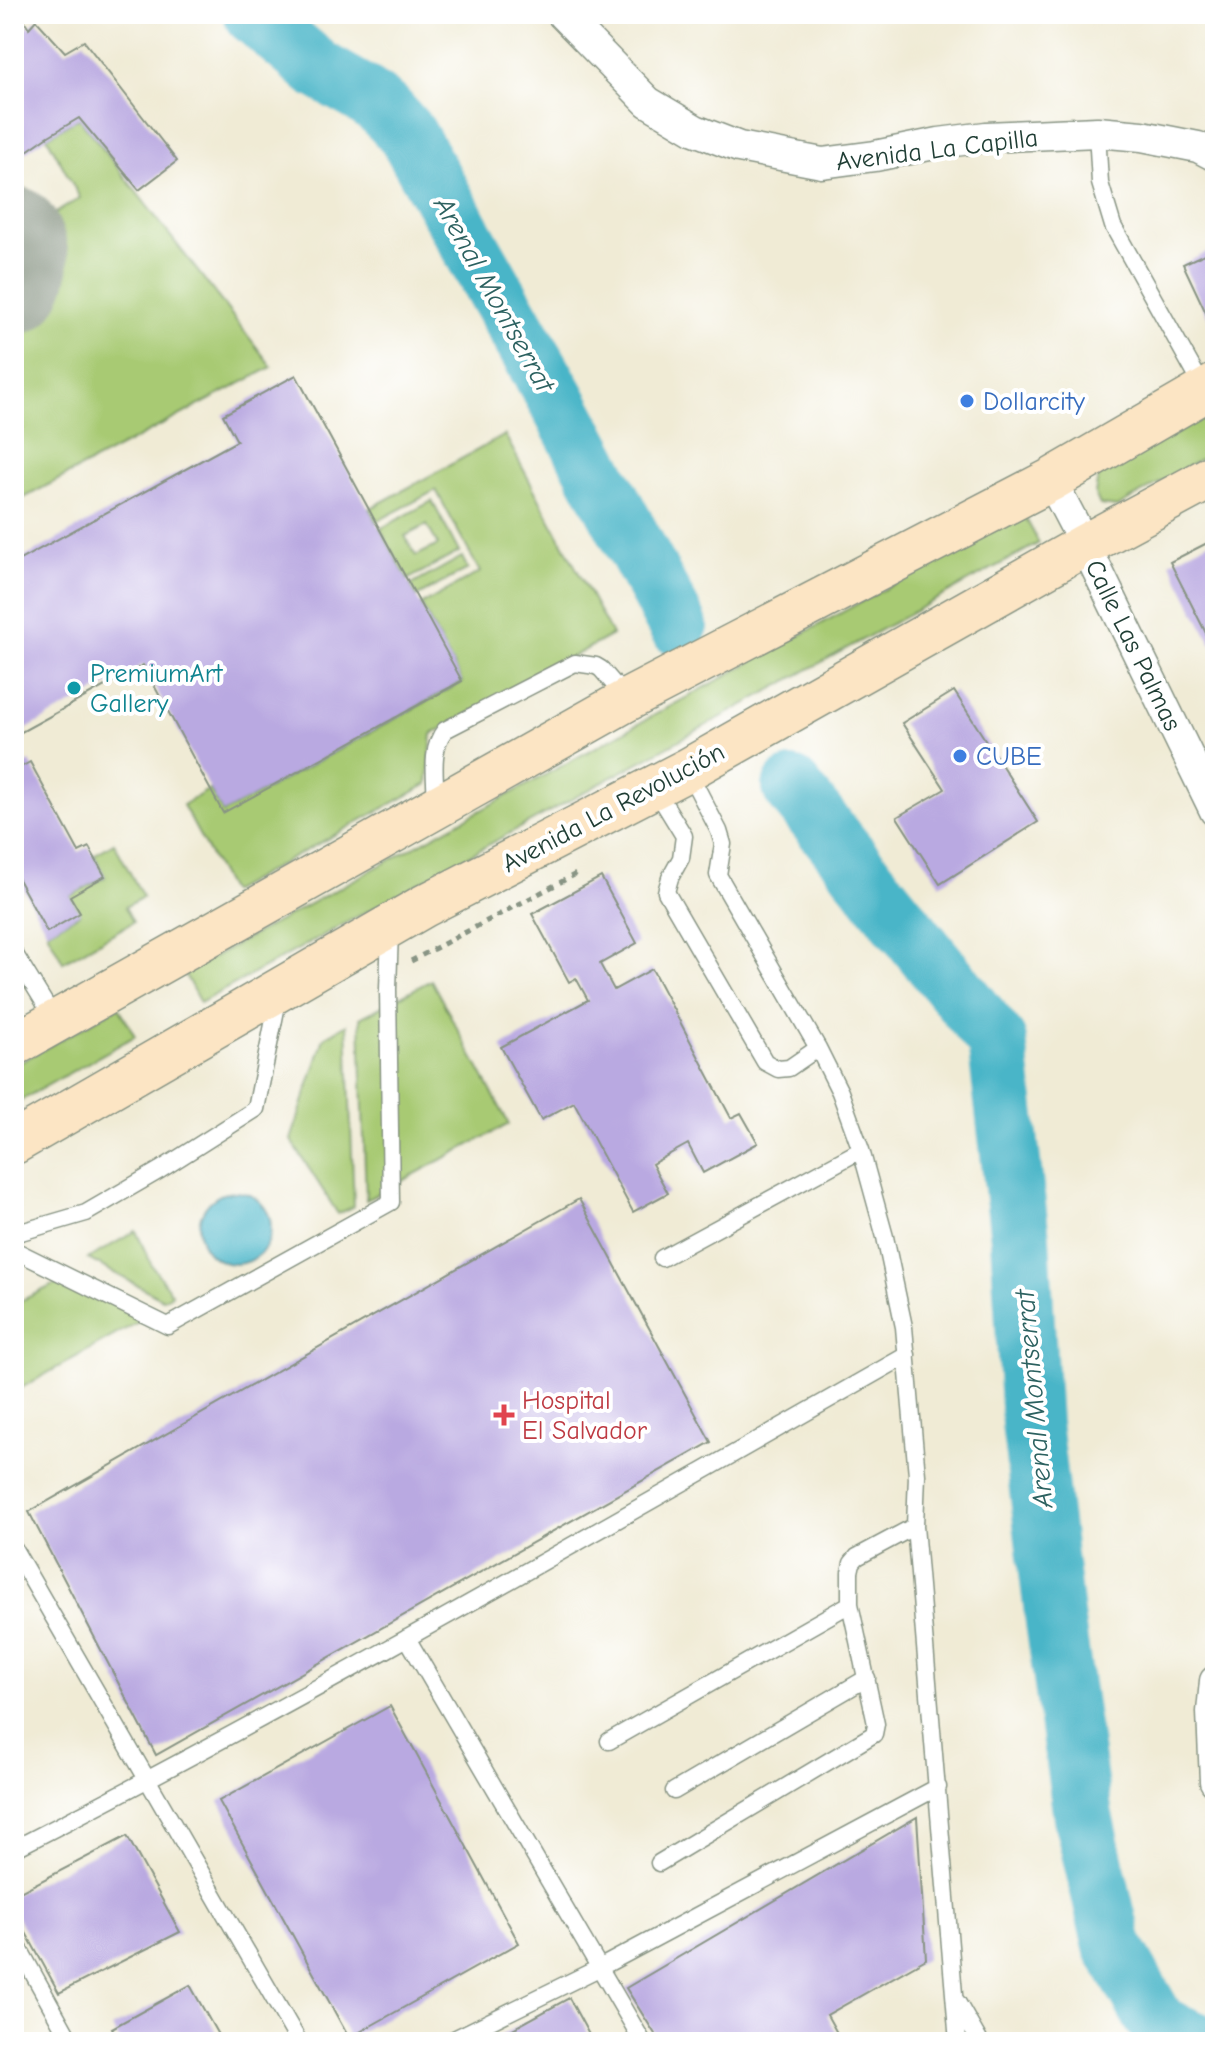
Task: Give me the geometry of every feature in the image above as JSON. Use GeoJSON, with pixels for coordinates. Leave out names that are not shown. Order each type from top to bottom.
{"type":"FeatureCollection","features":[{"type":"Feature","properties":{"kind":"main road"},"geometry":{"type":"LineString","coordinates":[[14,1045],[627,700],[1051,480],[1210,388]]}},
{"type":"Feature","properties":{"kind":"main road","name":"Avenida La Revolución"},"geometry":{"type":"LineString","coordinates":[[14,1143],[390,926],[670,778],[1215,475]]}},
{"type":"Feature","properties":{"kind":"street","name":"Avenida La Capilla"},"geometry":{"type":"LineString","coordinates":[[562,14],[648,102],[695,130],[739,147],[822,163],[986,137],[1097,132],[1142,136],[1198,147],[1215,156]]}},
{"type":"Feature","properties":{"kind":"street","name":"Calle Las Palmas"},"geometry":{"type":"LineString","coordinates":[[1051,480],[1215,811]]}},
{"type":"Feature","properties":{"kind":"street"},"geometry":{"type":"LineString","coordinates":[[1215,1681],[1212,1712],[1215,1781]]}},
{"type":"Feature","properties":{"kind":"lane"},"geometry":{"type":"LineString","coordinates":[[1097,132],[1100,183],[1113,226],[1210,388]]}},
{"type":"Feature","properties":{"kind":"lane"},"geometry":{"type":"LineString","coordinates":[[436,807],[435,752],[445,730],[575,663],[601,669],[627,700]]}},
{"type":"Feature","properties":{"kind":"lane"},"geometry":{"type":"LineString","coordinates":[[670,778],[684,836],[681,858],[666,892],[765,1062],[778,1069],[789,1068],[818,1048]]}},
{"type":"Feature","properties":{"kind":"lane"},"geometry":{"type":"LineString","coordinates":[[670,778],[719,831],[723,844],[718,875],[840,1092],[861,1150],[895,1280],[907,1355],[917,1475],[915,1526],[958,2042]]}},
{"type":"Feature","properties":{"kind":"lane"},"geometry":{"type":"LineString","coordinates":[[14,1250],[168,1326],[391,1202],[390,926]]}},
{"type":"Feature","properties":{"kind":"lane"},"geometry":{"type":"LineString","coordinates":[[14,953],[57,1022]]}},
{"type":"Feature","properties":{"kind":"lane"},"geometry":{"type":"LineString","coordinates":[[14,1234],[86,1213],[256,1109],[280,991]]}},
{"type":"Feature","properties":{"kind":"lane"},"geometry":{"type":"LineString","coordinates":[[662,1258],[861,1150]]}},
{"type":"Feature","properties":{"kind":"lane"},"geometry":{"type":"LineString","coordinates":[[14,1849],[147,1781],[407,1638],[907,1355]]}},
{"type":"Feature","properties":{"kind":"lane"},"geometry":{"type":"LineString","coordinates":[[659,1863],[874,1734],[876,1724],[850,1604],[850,1572],[857,1557],[915,1526]]}},
{"type":"Feature","properties":{"kind":"lane"},"geometry":{"type":"LineString","coordinates":[[14,1549],[299,2042]]}},
{"type":"Feature","properties":{"kind":"lane"},"geometry":{"type":"LineString","coordinates":[[609,1741],[850,1604]]}},
{"type":"Feature","properties":{"kind":"lane"},"geometry":{"type":"LineString","coordinates":[[407,1638],[643,2042]]}},
{"type":"Feature","properties":{"kind":"lane"},"geometry":{"type":"LineString","coordinates":[[674,1791],[867,1678]]}},
{"type":"Feature","properties":{"kind":"lane"},"geometry":{"type":"LineString","coordinates":[[448,2042],[601,1967],[938,1787]]}},
{"type":"Feature","properties":{"kind":"lane"},"geometry":{"type":"LineString","coordinates":[[14,1939],[71,2042]]}},
{"type":"Feature","properties":{"kind":"lane"},"geometry":{"type":"LineString","coordinates":[[956,1998],[980,2042]]}},
{"type":"Feature","properties":{"kind":"green space"},"geometry":{"type":"Polygon","coordinates":[[[79,118],[272,367],[14,503],[14,327],[30,316],[45,292],[48,267],[46,240],[36,225],[80,198],[47,137],[79,118]]]}},
{"type":"Feature","properties":{"kind":"green space"},"geometry":{"type":"Polygon","coordinates":[[[1215,412],[1215,451],[1117,507],[1100,505],[1095,494],[1098,477],[1215,412]]]}},
{"type":"Feature","properties":{"kind":"green space"},"geometry":{"type":"Polygon","coordinates":[[[505,435],[612,635],[432,734],[428,784],[230,892],[183,805],[210,789],[223,813],[462,682],[421,605],[480,572],[436,490],[376,522],[369,509],[505,435]]]}},
{"type":"Feature","properties":{"kind":"green space"},"geometry":{"type":"Polygon","coordinates":[[[432,501],[459,552],[407,580],[380,529],[432,501]],[[427,525],[405,536],[416,556],[438,545],[427,525]]]}},
{"type":"Feature","properties":{"kind":"green space"},"geometry":{"type":"Polygon","coordinates":[[[1023,513],[1039,543],[200,1003],[184,973],[1023,513]]]}},
{"type":"Feature","properties":{"kind":"green space"},"geometry":{"type":"Polygon","coordinates":[[[462,557],[468,569],[416,597],[410,586],[462,557]]]}},
{"type":"Feature","properties":{"kind":"green space"},"geometry":{"type":"Polygon","coordinates":[[[114,843],[143,897],[125,907],[133,922],[63,962],[47,932],[79,914],[70,896],[105,877],[94,855],[114,843]]]}},
{"type":"Feature","properties":{"kind":"green space"},"geometry":{"type":"Polygon","coordinates":[[[431,980],[509,1124],[366,1200],[360,1018],[431,980]]]}},
{"type":"Feature","properties":{"kind":"green space"},"geometry":{"type":"Polygon","coordinates":[[[119,1007],[135,1036],[14,1104],[14,1066],[119,1007]]]}},
{"type":"Feature","properties":{"kind":"green space"},"geometry":{"type":"Polygon","coordinates":[[[347,1024],[354,1206],[338,1214],[291,1140],[324,1038],[347,1024]]]}},
{"type":"Feature","properties":{"kind":"green space"},"geometry":{"type":"Polygon","coordinates":[[[136,1231],[151,1264],[172,1294],[163,1299],[88,1259],[136,1231]]]}},
{"type":"Feature","properties":{"kind":"green space"},"geometry":{"type":"Polygon","coordinates":[[[66,1279],[145,1318],[14,1392],[14,1304],[66,1279]]]}},
{"type":"Feature","properties":{"kind":"water"},"geometry":{"type":"Polygon","coordinates":[[[235,1192],[255,1198],[265,1208],[271,1228],[265,1248],[255,1258],[235,1264],[215,1258],[205,1248],[199,1228],[205,1208],[215,1198],[235,1192]]]}},
{"type":"Feature","properties":{"kind":"building"},"geometry":{"type":"Polygon","coordinates":[[[14,14],[22,17],[29,28],[36,20],[65,52],[84,41],[177,161],[139,190],[79,118],[14,160],[14,14]]]}},
{"type":"Feature","properties":{"kind":"building"},"geometry":{"type":"Polygon","coordinates":[[[1215,249],[1215,332],[1183,264],[1215,249]]]}},
{"type":"Feature","properties":{"kind":"building"},"geometry":{"type":"Polygon","coordinates":[[[296,375],[462,681],[223,813],[143,665],[14,736],[14,563],[237,441],[223,415],[296,375]]]}},
{"type":"Feature","properties":{"kind":"building"},"geometry":{"type":"Polygon","coordinates":[[[1215,539],[1215,651],[1170,562],[1215,539]]]}},
{"type":"Feature","properties":{"kind":"building","name":"CUBE"},"geometry":{"type":"Polygon","coordinates":[[[954,691],[1038,822],[940,884],[897,817],[945,789],[902,723],[954,691]]]}},
{"type":"Feature","properties":{"kind":"building"},"geometry":{"type":"Polygon","coordinates":[[[30,762],[79,852],[89,847],[105,876],[70,896],[80,913],[47,932],[14,872],[14,771],[30,762]]]}},
{"type":"Feature","properties":{"kind":"building"},"geometry":{"type":"Polygon","coordinates":[[[601,877],[637,943],[600,964],[614,990],[652,969],[731,1118],[741,1113],[758,1143],[703,1173],[688,1144],[652,1164],[668,1193],[633,1212],[574,1102],[541,1120],[501,1047],[588,1000],[576,978],[569,982],[532,914],[601,877]]]}},
{"type":"Feature","properties":{"kind":"building","name":"Hospital El Salvador"},"geometry":{"type":"Polygon","coordinates":[[[579,1199],[711,1442],[156,1755],[29,1512],[579,1199]]]}},
{"type":"Feature","properties":{"kind":"building"},"geometry":{"type":"Polygon","coordinates":[[[390,1706],[519,1943],[349,2038],[219,1801],[390,1706]]]}},
{"type":"Feature","properties":{"kind":"building"},"geometry":{"type":"Polygon","coordinates":[[[917,1817],[926,1959],[827,2015],[842,2042],[660,2042],[626,1988],[917,1817]]]}},
{"type":"Feature","properties":{"kind":"building"},"geometry":{"type":"Polygon","coordinates":[[[127,1836],[180,1932],[59,1993],[14,1911],[14,1895],[127,1836]]]}},
{"type":"Feature","properties":{"kind":"building"},"geometry":{"type":"Polygon","coordinates":[[[190,1985],[222,2042],[120,2042],[112,2028],[190,1985]]]}},
{"type":"Feature","properties":{"kind":"building"},"geometry":{"type":"Polygon","coordinates":[[[569,1998],[593,2042],[489,2042],[569,1998]]]}},
{"type":"Feature","properties":{"kind":"waterway","name":"Arenal Montserrat"},"geometry":{"type":"LineString","coordinates":[[253,14],[318,69],[385,110],[408,136],[555,396],[678,626]]}},
{"type":"Feature","properties":{"kind":"waterway","name":"Arenal Montserrat"},"geometry":{"type":"LineString","coordinates":[[792,787],[997,1041],[1020,1239],[1031,1423],[1083,1817],[1113,1946],[1158,2025],[1197,2042]]}},
{"type":"Feature","properties":{"kind":"taxiway"},"geometry":{"type":"LineString","coordinates":[[14,231],[24,260],[22,275],[14,290]]}},
{"type":"Feature","properties":{"kind":"place","name":"Dollarcity"},"geometry":{"type":"Point","coordinates":[967,401]}},
{"type":"Feature","properties":{"kind":"place","name":"PremiumArt Gallery"},"geometry":{"type":"Point","coordinates":[74,688]}},
{"type":"Feature","properties":{"kind":"place","name":"CUBE"},"geometry":{"type":"Point","coordinates":[960,756]}},
{"type":"Feature","properties":{"kind":"place","name":"Hospital El Salvador"},"geometry":{"type":"Point","coordinates":[504,1415]}}]}
